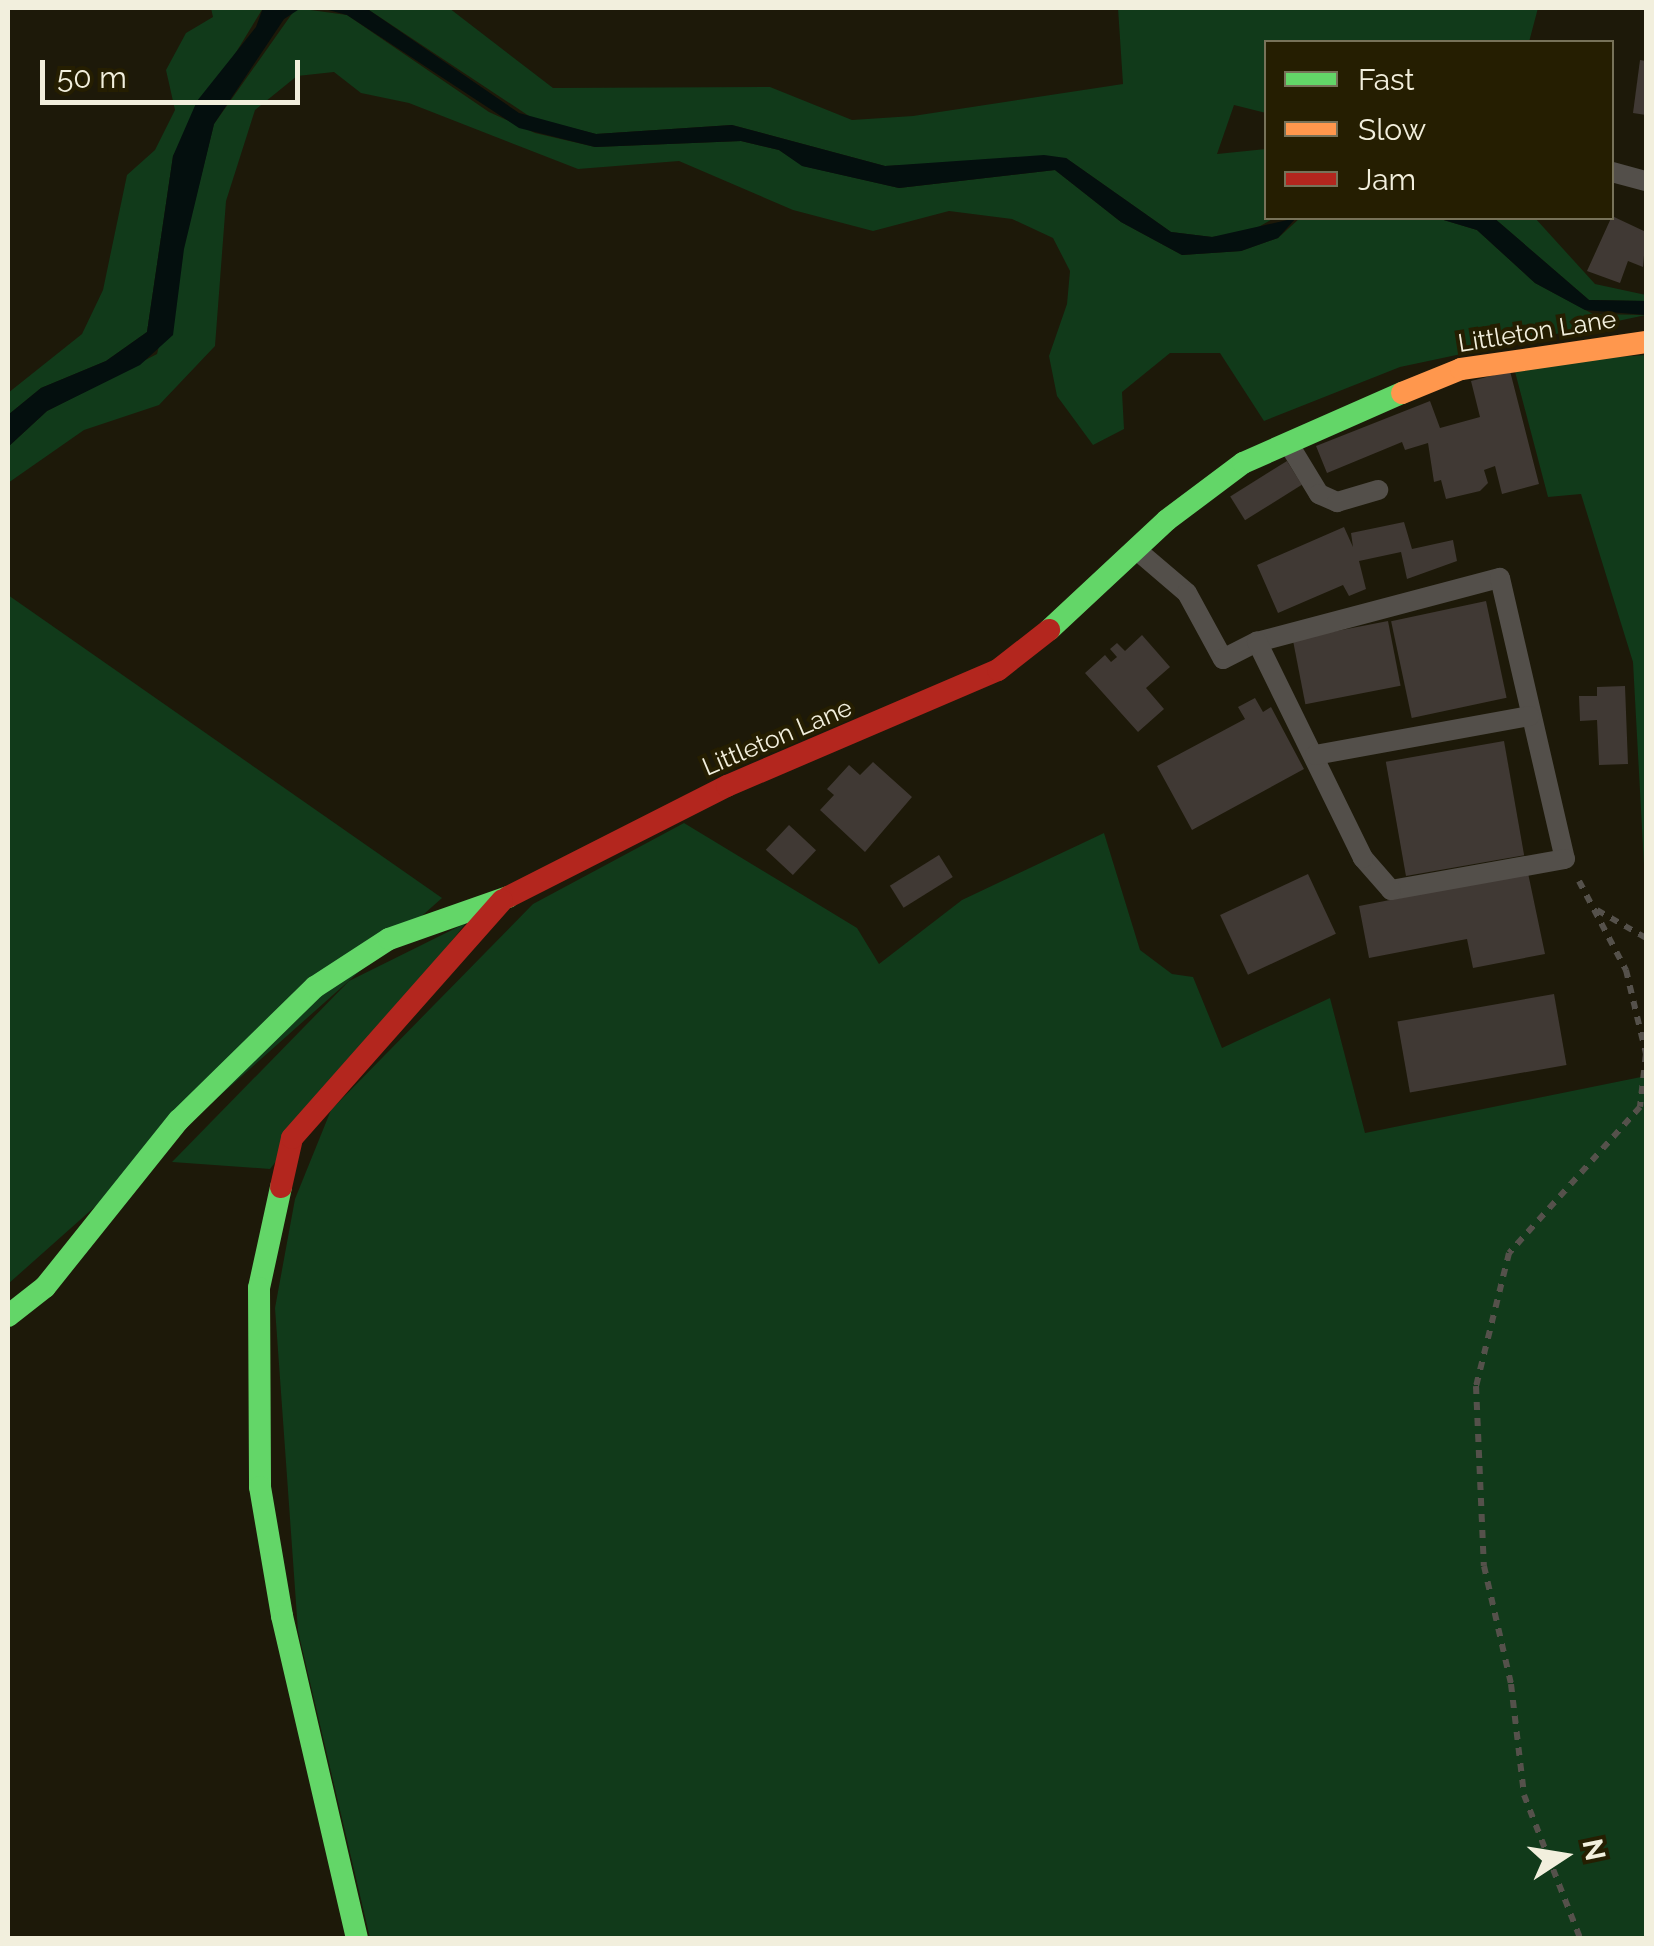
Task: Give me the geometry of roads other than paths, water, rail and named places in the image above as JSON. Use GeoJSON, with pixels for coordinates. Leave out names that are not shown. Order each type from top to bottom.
{"type":"FeatureCollection","features":[{"type":"Feature","properties":{"kind":"street","name":"Littleton Lane"},"geometry":{"type":"LineString","coordinates":[[8,1316],[46,1287],[179,1120],[315,987],[389,939],[504,899],[727,786],[998,670],[1243,463],[1287,441],[1461,369],[1646,342]]}},
{"type":"Feature","properties":{"kind":"street"},"geometry":{"type":"LineString","coordinates":[[356,1938],[282,1616],[260,1488],[258,1288],[292,1138],[504,899]]}},
{"type":"Feature","properties":{"kind":"lane"},"geometry":{"type":"LineString","coordinates":[[1614,173],[1646,181]]}},
{"type":"Feature","properties":{"kind":"lane"},"geometry":{"type":"LineString","coordinates":[[1287,441],[1319,494],[1337,502],[1378,490]]}},
{"type":"Feature","properties":{"kind":"lane"},"geometry":{"type":"LineString","coordinates":[[1138,551],[1188,593],[1223,658],[1257,642],[1500,578],[1565,859],[1391,890],[1364,858],[1257,642]]}},
{"type":"Feature","properties":{"kind":"lane"},"geometry":{"type":"LineString","coordinates":[[1315,755],[1530,716]]}}]}
